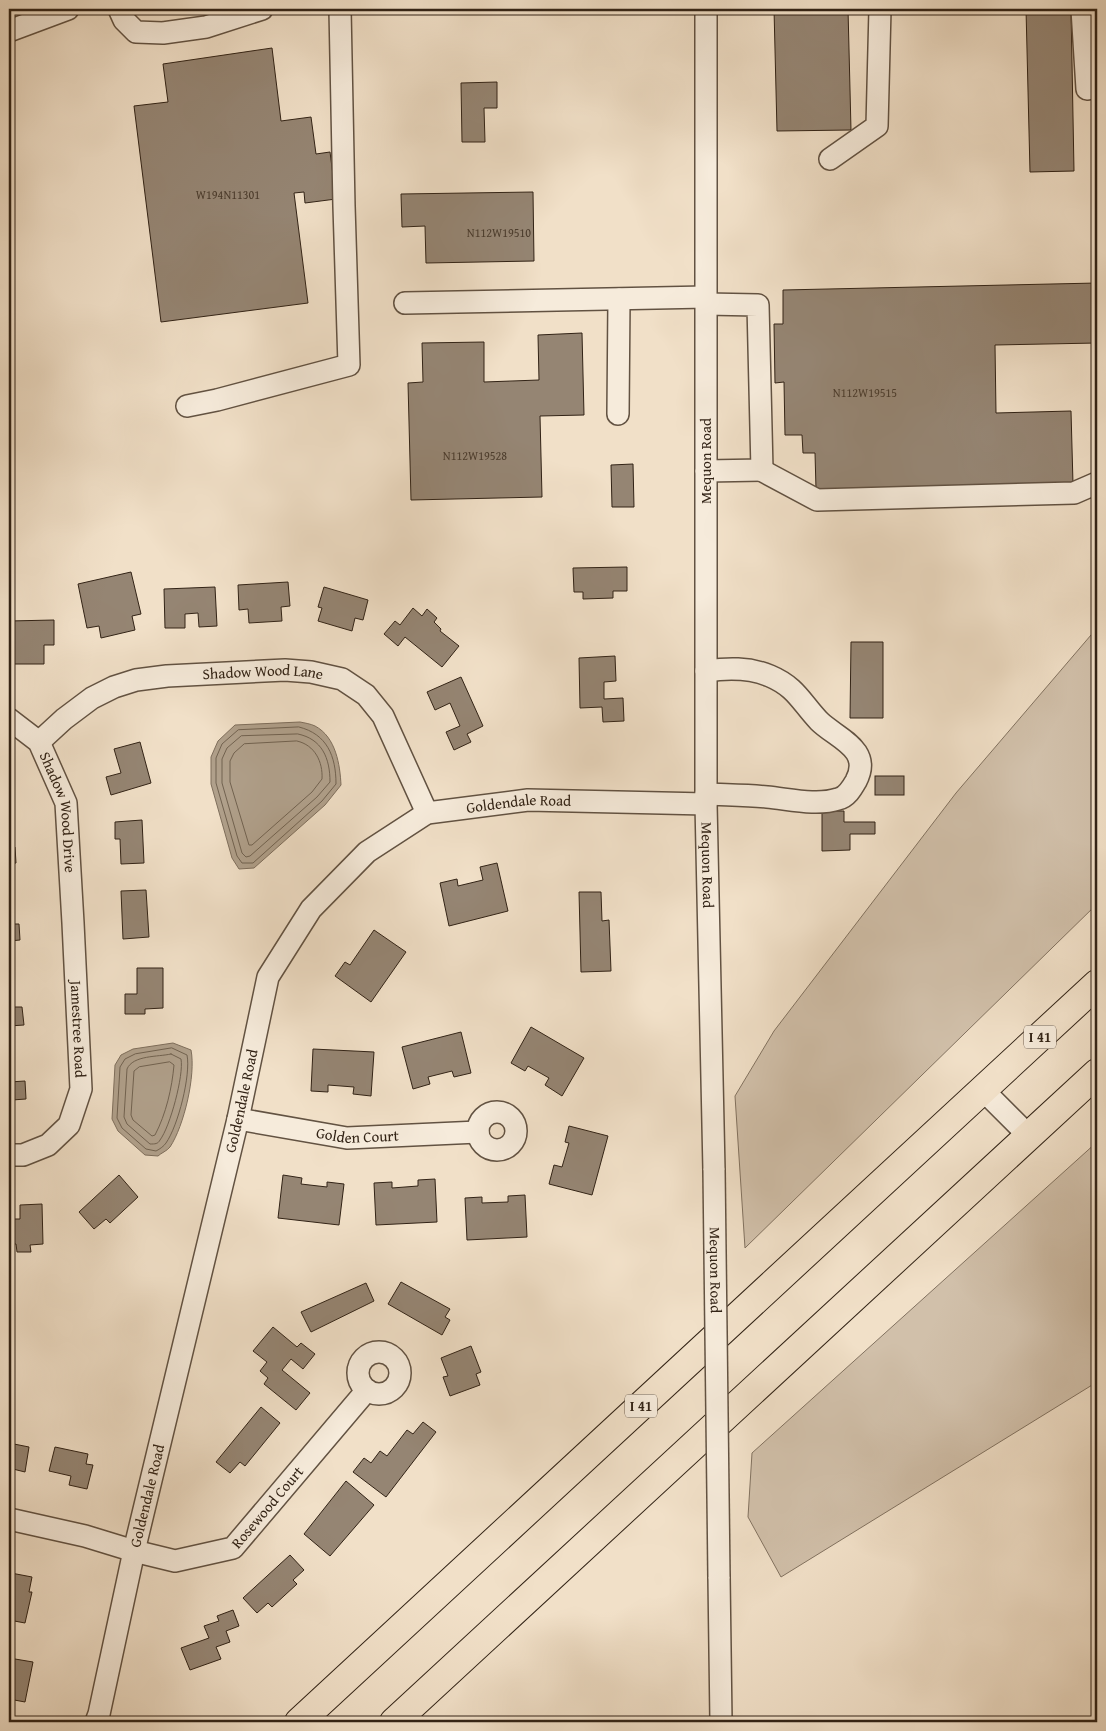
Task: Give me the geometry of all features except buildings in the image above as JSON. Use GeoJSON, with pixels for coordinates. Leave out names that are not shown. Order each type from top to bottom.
{"type":"FeatureCollection","features":[{"type":"Feature","properties":{"kind":"highway","name":"I 41"},"geometry":{"type":"LineString","coordinates":[[299,1722],[1097,984]]}},
{"type":"Feature","properties":{"kind":"highway"},"geometry":{"type":"LineString","coordinates":[[394,1722],[1097,1073]]}},
{"type":"Feature","properties":{"kind":"street"},"geometry":{"type":"LineString","coordinates":[[9,32],[68,9]]}},
{"type":"Feature","properties":{"kind":"street"},"geometry":{"type":"LineString","coordinates":[[119,9],[124,20],[136,32],[163,33],[206,27],[262,9]]}},
{"type":"Feature","properties":{"kind":"street"},"geometry":{"type":"LineString","coordinates":[[187,406],[217,400],[349,365],[340,9]]}},
{"type":"Feature","properties":{"kind":"street","name":"Mequon Road"},"geometry":{"type":"LineString","coordinates":[[706,9],[706,799],[714,1170],[721,1722]]}},
{"type":"Feature","properties":{"kind":"street"},"geometry":{"type":"LineString","coordinates":[[830,159],[878,126],[880,9]]}},
{"type":"Feature","properties":{"kind":"street"},"geometry":{"type":"LineString","coordinates":[[1082,9],[1087,90]]}},
{"type":"Feature","properties":{"kind":"street"},"geometry":{"type":"LineString","coordinates":[[618,414],[619,299]]}},
{"type":"Feature","properties":{"kind":"street"},"geometry":{"type":"LineString","coordinates":[[405,303],[619,299],[706,300],[758,305],[761,470]]}},
{"type":"Feature","properties":{"kind":"street"},"geometry":{"type":"LineString","coordinates":[[706,471],[761,470],[817,500],[1074,493],[1097,483]]}},
{"type":"Feature","properties":{"kind":"street","name":"Goldendale Road"},"geometry":{"type":"LineString","coordinates":[[96,1722],[134,1551],[238,1119],[268,977],[311,909],[367,852],[427,813],[528,800],[706,799],[812,801],[840,799],[851,791],[859,776],[861,764],[852,746],[826,728],[799,695],[786,684],[768,675],[750,670],[730,668],[706,671]]}},
{"type":"Feature","properties":{"kind":"street","name":"Shadow Wood Lane"},"geometry":{"type":"LineString","coordinates":[[39,742],[64,719],[92,698],[114,687],[136,680],[167,676],[285,670],[311,672],[342,679],[366,695],[383,716],[427,813]]}},
{"type":"Feature","properties":{"kind":"street","name":"Shadow Wood Drive"},"geometry":{"type":"LineString","coordinates":[[9,719],[39,742],[66,803],[73,923]]}},
{"type":"Feature","properties":{"kind":"street","name":"Jamestree Road"},"geometry":{"type":"LineString","coordinates":[[9,1155],[23,1154],[48,1145],[69,1125],[81,1089],[73,923]]}},
{"type":"Feature","properties":{"kind":"street"},"geometry":{"type":"LineString","coordinates":[[983,1090],[1029,1136]]}},
{"type":"Feature","properties":{"kind":"street","name":"Golden Court"},"geometry":{"type":"LineString","coordinates":[[238,1119],[347,1138],[478,1132]]}},
{"type":"Feature","properties":{"kind":"street","name":"Rosewood Court"},"geometry":{"type":"LineString","coordinates":[[9,1519],[85,1536],[176,1561],[233,1548],[367,1390]]}},
{"type":"Feature","properties":{"kind":"shaded area"},"geometry":{"type":"Polygon","coordinates":[[[1097,628],[1097,904],[745,1248],[735,1096],[774,1031],[956,793],[1097,628]]]}},
{"type":"Feature","properties":{"kind":"shaded area"},"geometry":{"type":"Polygon","coordinates":[[[1097,1142],[1097,1382],[781,1577],[748,1517],[752,1453],[1097,1142]]]}},
{"type":"Feature","properties":{"kind":"water"},"geometry":{"type":"Polygon","coordinates":[[[300,722],[315,726],[328,737],[336,752],[341,785],[325,805],[254,868],[239,869],[232,858],[211,784],[211,757],[218,741],[235,725],[300,722]]]}},
{"type":"Feature","properties":{"kind":"water"},"geometry":{"type":"Polygon","coordinates":[[[173,1043],[191,1050],[192,1073],[188,1100],[180,1126],[170,1147],[158,1156],[145,1155],[118,1131],[112,1119],[115,1065],[121,1055],[133,1049],[173,1043]]]}}]}
